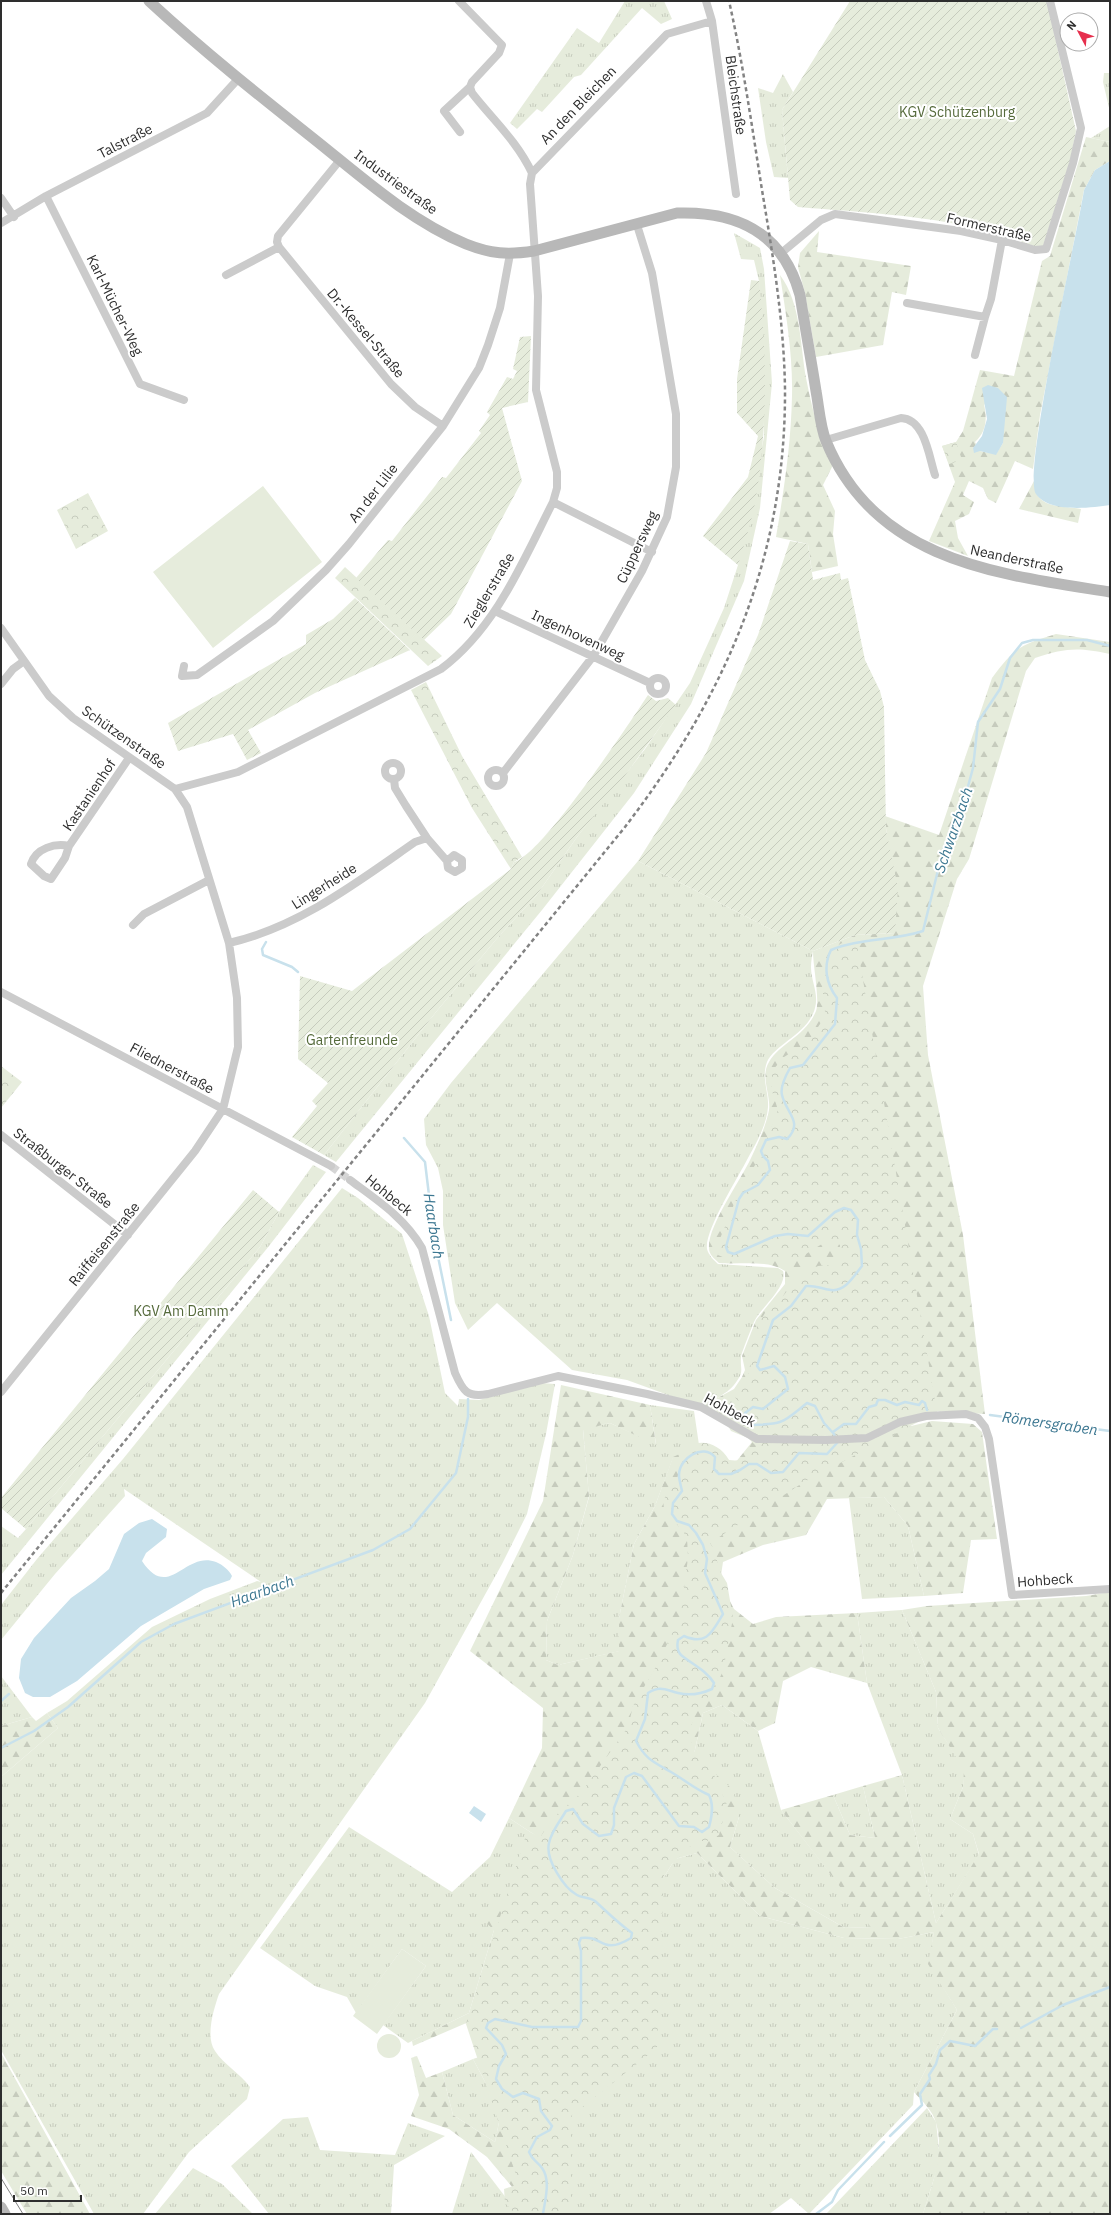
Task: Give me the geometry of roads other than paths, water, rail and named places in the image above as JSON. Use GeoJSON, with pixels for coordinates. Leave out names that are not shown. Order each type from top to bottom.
{"type":"FeatureCollection","features":[{"type":"Feature","properties":{"kind":"street","name":"Industriestraße"},"geometry":{"type":"LineString","coordinates":[[149,1],[238,79],[388,198],[430,225],[467,244],[510,254],[534,251],[637,225],[677,213],[697,212],[725,216],[755,229],[780,254]]}},
{"type":"Feature","properties":{"kind":"street"},"geometry":{"type":"LineString","coordinates":[[459,1],[502,45],[499,53],[470,87],[444,112],[460,132]]}},
{"type":"Feature","properties":{"kind":"street","name":"Bleichstraße"},"geometry":{"type":"LineString","coordinates":[[706,1],[712,21],[736,194]]}},
{"type":"Feature","properties":{"kind":"street","name":"Formerstraße"},"geometry":{"type":"LineString","coordinates":[[780,254],[821,220],[835,214],[961,231],[1002,240],[1035,250],[1046,249],[1050,240],[1079,140],[1081,128],[1050,1]]}},
{"type":"Feature","properties":{"kind":"street","name":"An den Bleichen"},"geometry":{"type":"LineString","coordinates":[[532,173],[667,34],[712,21]]}},
{"type":"Feature","properties":{"kind":"street","name":"Talstraße"},"geometry":{"type":"LineString","coordinates":[[1,223],[14,217],[46,196],[207,113],[238,79]]}},
{"type":"Feature","properties":{"kind":"street"},"geometry":{"type":"LineString","coordinates":[[470,87],[475,97],[516,146],[532,173],[530,184],[534,251]]}},
{"type":"Feature","properties":{"kind":"street"},"geometry":{"type":"LineString","coordinates":[[226,275],[279,247],[276,242],[278,236],[340,160]]}},
{"type":"Feature","properties":{"kind":"street","name":"Karl-Mücher-Weg"},"geometry":{"type":"LineString","coordinates":[[46,196],[140,384],[184,400]]}},
{"type":"Feature","properties":{"kind":"street"},"geometry":{"type":"LineString","coordinates":[[1,198],[14,217]]}},
{"type":"Feature","properties":{"kind":"street","name":"Cüppersweg"},"geometry":{"type":"LineString","coordinates":[[503,773],[594,655],[652,552],[667,517],[676,466],[676,414],[652,273],[637,225]]}},
{"type":"Feature","properties":{"kind":"street"},"geometry":{"type":"LineString","coordinates":[[975,355],[992,292],[1002,240]]}},
{"type":"Feature","properties":{"kind":"street","name":"Dr.-Kessel-Straße"},"geometry":{"type":"LineString","coordinates":[[279,247],[391,384],[415,407],[443,426]]}},
{"type":"Feature","properties":{"kind":"street","name":"Zieglerstraße"},"geometry":{"type":"LineString","coordinates":[[175,789],[238,772],[441,669],[466,649],[495,611],[553,502],[557,488],[557,472],[536,390],[538,296],[534,251]]}},
{"type":"Feature","properties":{"kind":"street","name":"An der Lilie"},"geometry":{"type":"LineString","coordinates":[[184,666],[182,676],[197,675],[273,621],[334,562],[443,426],[479,368],[488,345],[500,308],[510,254]]}},
{"type":"Feature","properties":{"kind":"street","name":"Neanderstraße"},"geometry":{"type":"LineString","coordinates":[[780,254],[792,272],[800,295],[826,440],[850,484],[874,512],[915,541],[961,562],[990,571],[1110,592]]}},
{"type":"Feature","properties":{"kind":"street"},"geometry":{"type":"LineString","coordinates":[[907,304],[985,317]]}},
{"type":"Feature","properties":{"kind":"street"},"geometry":{"type":"LineString","coordinates":[[826,440],[901,418],[911,420],[916,424],[921,433],[934,475]]}},
{"type":"Feature","properties":{"kind":"street"},"geometry":{"type":"LineString","coordinates":[[553,502],[652,552]]}},
{"type":"Feature","properties":{"kind":"street","name":"Ingenhovenweg"},"geometry":{"type":"LineString","coordinates":[[495,611],[594,655],[650,683]]}},
{"type":"Feature","properties":{"kind":"street","name":"Schützenstraße"},"geometry":{"type":"LineString","coordinates":[[1,628],[49,696],[73,718],[175,789],[187,808],[228,943],[237,998],[238,1047],[222,1109]]}},
{"type":"Feature","properties":{"kind":"street"},"geometry":{"type":"LineString","coordinates":[[1,684],[13,669],[24,662]]}},
{"type":"Feature","properties":{"kind":"street","name":"Kastanienhof"},"geometry":{"type":"LineString","coordinates":[[70,846],[59,844],[44,849],[36,854],[31,864],[44,876],[51,879],[65,858],[70,846],[129,758]]}},
{"type":"Feature","properties":{"kind":"street"},"geometry":{"type":"LineString","coordinates":[[394,779],[396,788],[427,838],[447,861]]}},
{"type":"Feature","properties":{"kind":"street","name":"Lingerheide"},"geometry":{"type":"LineString","coordinates":[[228,943],[274,930],[309,914],[415,842],[427,838]]}},
{"type":"Feature","properties":{"kind":"street"},"geometry":{"type":"LineString","coordinates":[[133,925],[144,914],[209,880]]}},
{"type":"Feature","properties":{"kind":"street","name":"Fliednerstraße"},"geometry":{"type":"LineString","coordinates":[[1,992],[331,1166]]}},
{"type":"Feature","properties":{"kind":"street","name":"Raiffeisenstraße"},"geometry":{"type":"LineString","coordinates":[[1,1391],[196,1151],[222,1109]]}},
{"type":"Feature","properties":{"kind":"street","name":"Straßburger Straße"},"geometry":{"type":"LineString","coordinates":[[1,1135],[128,1235]]}},
{"type":"Feature","properties":{"kind":"street","name":"Hohbeck"},"geometry":{"type":"LineString","coordinates":[[350,1180],[393,1212],[412,1231],[422,1248],[455,1373],[463,1389],[469,1393],[478,1396],[558,1376],[702,1407],[756,1439],[845,1440],[867,1438],[900,1422],[926,1416],[966,1414],[978,1418],[985,1427],[989,1438],[1012,1595],[1110,1589]]}},
{"type":"Feature","properties":{"kind":"street"},"geometry":{"type":"LineString","coordinates":[[1,2206],[5,2214]]}},
{"type":"Feature","properties":{"kind":"water"},"geometry":{"type":"Polygon","coordinates":[[[1110,161],[1110,505],[1081,508],[1060,507],[1042,500],[1036,494],[1034,477],[1043,400],[1084,190],[1095,170],[1110,161]]]}},
{"type":"Feature","properties":{"kind":"water"},"geometry":{"type":"Polygon","coordinates":[[[988,385],[998,388],[1007,397],[1003,443],[996,455],[980,451],[974,453],[973,448],[982,436],[987,419],[982,388],[988,385]]]}},
{"type":"Feature","properties":{"kind":"water"},"geometry":{"type":"Polygon","coordinates":[[[152,1519],[167,1529],[166,1537],[146,1553],[142,1561],[152,1572],[161,1577],[169,1576],[195,1563],[205,1560],[216,1562],[223,1566],[232,1576],[230,1580],[204,1589],[141,1626],[77,1681],[50,1697],[33,1697],[25,1693],[19,1678],[21,1659],[34,1638],[71,1598],[109,1569],[124,1534],[139,1523],[152,1519]]]}},
{"type":"Feature","properties":{"kind":"water"},"geometry":{"type":"Polygon","coordinates":[[[474,1806],[486,1814],[481,1822],[469,1813],[474,1806]]]}},
{"type":"Feature","properties":{"kind":"waterway","name":"Schwarzbach"},"geometry":{"type":"LineString","coordinates":[[543,2214],[547,2190],[545,2173],[529,2152],[537,2137],[550,2130],[552,2126],[541,2111],[539,2099],[523,2093],[513,2097],[502,2089],[496,2079],[499,2066],[506,2054],[502,2045],[486,2028],[488,2023],[495,2019],[532,2027],[578,2027],[581,2021],[581,1951],[579,1943],[581,1938],[594,1939],[603,1944],[614,1945],[631,1938],[632,1933],[595,1901],[577,1895],[561,1880],[550,1857],[549,1843],[552,1835],[566,1811],[573,1809],[583,1824],[599,1836],[611,1834],[614,1825],[614,1808],[626,1777],[634,1773],[642,1776],[679,1826],[694,1827],[702,1832],[709,1827],[711,1819],[712,1807],[709,1795],[698,1790],[655,1763],[647,1757],[636,1741],[645,1719],[648,1693],[656,1689],[660,1689],[682,1694],[695,1694],[712,1689],[714,1683],[703,1671],[681,1655],[677,1644],[678,1640],[684,1636],[692,1639],[704,1638],[708,1636],[723,1614],[705,1573],[707,1559],[703,1545],[689,1525],[677,1521],[672,1514],[673,1503],[682,1491],[679,1477],[680,1469],[683,1463],[692,1454],[704,1452],[710,1453],[715,1457],[714,1469],[719,1474],[731,1474],[749,1464],[757,1464],[771,1473],[783,1472],[799,1453],[827,1454],[837,1443],[834,1434],[824,1423],[815,1406],[807,1403],[788,1418],[772,1424],[753,1425],[748,1420],[745,1413],[753,1407],[763,1409],[788,1389],[785,1377],[774,1366],[760,1370],[757,1366],[773,1320],[791,1306],[806,1286],[836,1290],[845,1286],[862,1266],[861,1249],[857,1235],[858,1220],[851,1210],[844,1208],[835,1212],[808,1236],[788,1234],[775,1236],[734,1254],[728,1252],[726,1247],[739,1199],[743,1193],[758,1185],[770,1170],[768,1161],[763,1156],[761,1151],[766,1140],[779,1137],[787,1139],[792,1133],[794,1122],[782,1095],[782,1088],[788,1071],[790,1068],[803,1065],[835,1024],[837,998],[830,987],[826,969],[831,950],[853,943],[923,931],[943,850],[961,812],[973,768],[978,722],[1000,689],[1010,658],[1022,643],[1033,640],[1087,640],[1110,646]]}},
{"type":"Feature","properties":{"kind":"waterway","name":"Haarbach"},"geometry":{"type":"LineString","coordinates":[[266,942],[262,949],[263,955],[292,967],[298,972]]}},
{"type":"Feature","properties":{"kind":"waterway","name":"Haarbach"},"geometry":{"type":"LineString","coordinates":[[404,1138],[425,1162],[434,1237],[451,1320]]}},
{"type":"Feature","properties":{"kind":"waterway","name":"Haarbach"},"geometry":{"type":"LineString","coordinates":[[1,1748],[34,1731],[68,1707],[141,1642],[174,1624],[373,1550],[410,1529],[456,1473],[468,1417],[468,1399]]}},
{"type":"Feature","properties":{"kind":"waterway","name":"Römersgraben"},"geometry":{"type":"LineString","coordinates":[[833,1432],[844,1424],[856,1424],[869,1407],[876,1405],[878,1400],[885,1400],[897,1405],[905,1402],[919,1405],[922,1401],[925,1403],[927,1410]]}},
{"type":"Feature","properties":{"kind":"waterway","name":"Römersgraben"},"geometry":{"type":"LineString","coordinates":[[990,1415],[1110,1431]]}},
{"type":"Feature","properties":{"kind":"waterway"},"geometry":{"type":"LineString","coordinates":[[1,1701],[9,1694]]}},
{"type":"Feature","properties":{"kind":"waterway"},"geometry":{"type":"LineString","coordinates":[[1021,2028],[1063,2005],[1110,1987]]}},
{"type":"Feature","properties":{"kind":"waterway"},"geometry":{"type":"LineString","coordinates":[[890,2136],[922,2105],[920,2094],[930,2079],[929,2075],[936,2064],[940,2050],[950,2041],[975,2046],[993,2029],[997,2029]]}},
{"type":"Feature","properties":{"kind":"waterway"},"geometry":{"type":"LineString","coordinates":[[816,2214],[832,2202],[838,2190],[884,2142]]}},
{"type":"Feature","properties":{"kind":"tunnel"},"geometry":{"type":"LineString","coordinates":[[331,1166],[350,1180]]}},
{"type":"Feature","properties":{"kind":"tram line"},"geometry":{"type":"LineString","coordinates":[[1,2178],[23,2214]]}},
{"type":"Feature","properties":{"kind":"railway"},"geometry":{"type":"LineString","coordinates":[[1,1593],[625,827],[661,777],[693,726],[720,675],[743,622],[761,567],[775,510],[783,451],[785,389],[783,339],[774,264],[739,48],[729,1]]}},
{"type":"Feature","properties":{"kind":"park label","name":"KGV Schützenburg"},"geometry":{"type":"Point","coordinates":[957,112]}},
{"type":"Feature","properties":{"kind":"park label","name":"Gartenfreunde"},"geometry":{"type":"Point","coordinates":[352,1040]}},
{"type":"Feature","properties":{"kind":"park label","name":"KGV Am Damm"},"geometry":{"type":"Point","coordinates":[181,1311]}}]}
